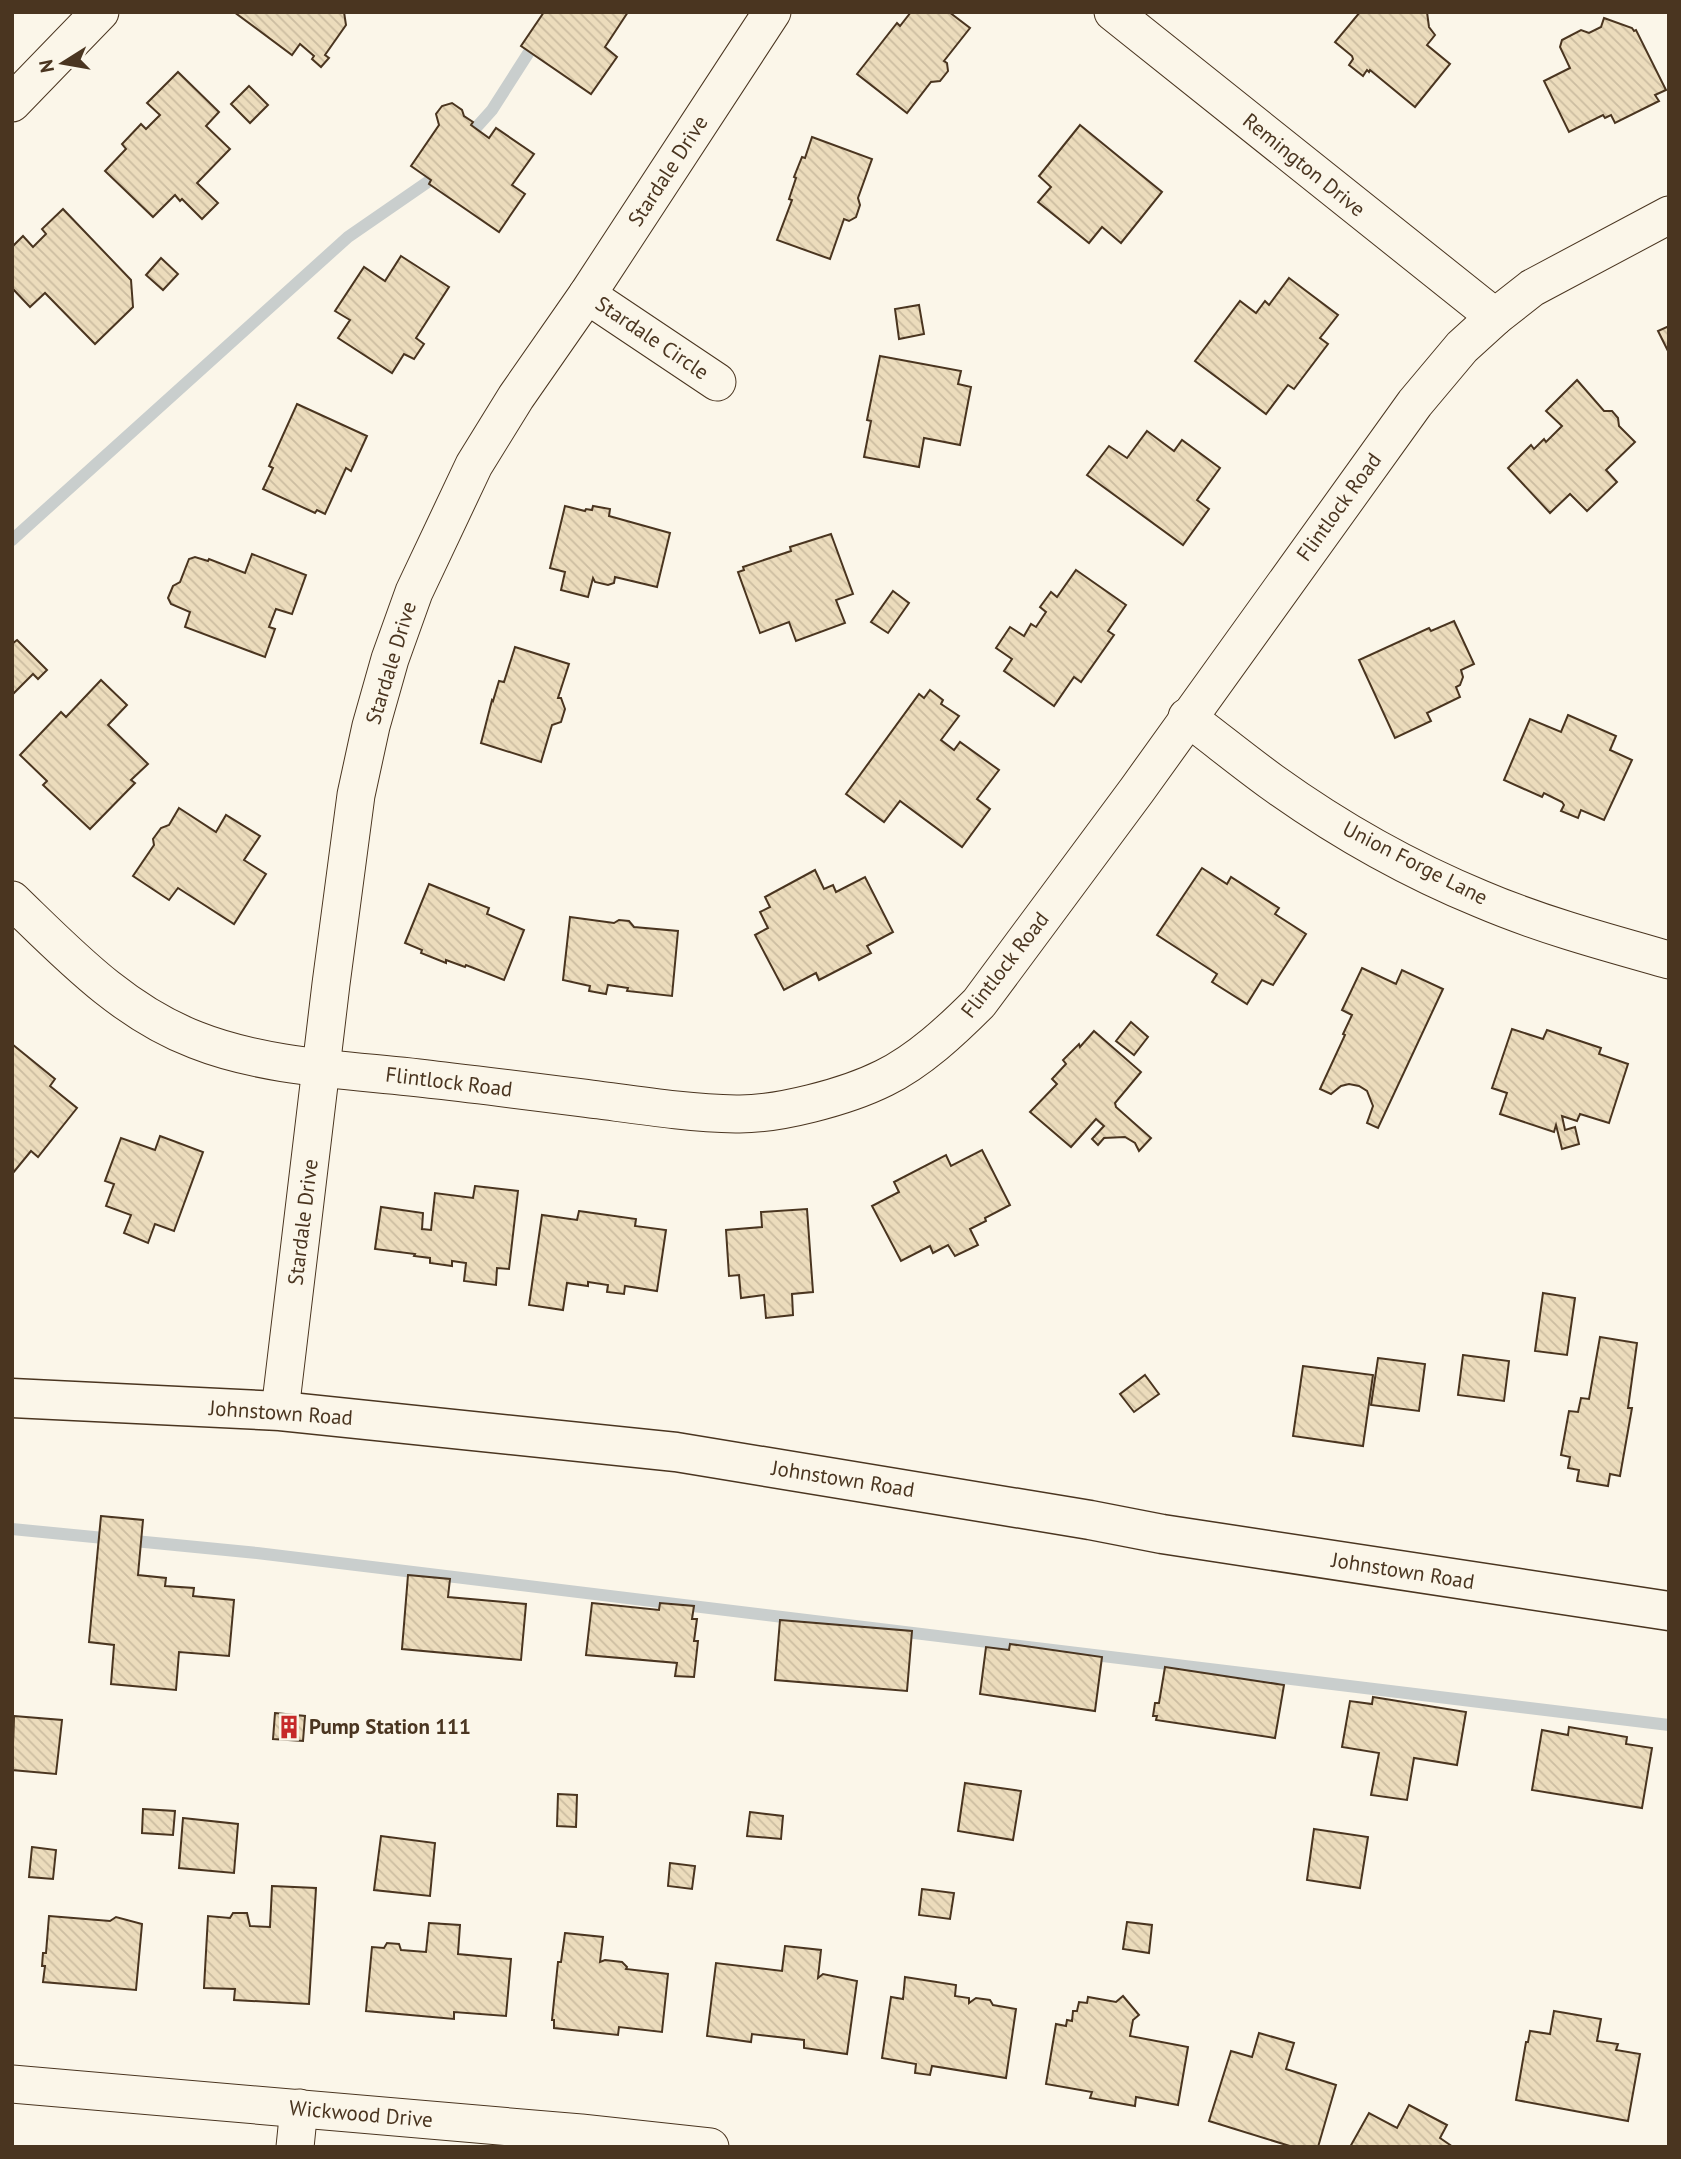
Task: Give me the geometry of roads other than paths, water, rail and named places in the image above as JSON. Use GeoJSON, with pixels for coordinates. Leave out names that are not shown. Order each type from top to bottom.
{"type":"FeatureCollection","features":[{"type":"Feature","properties":{"kind":"main road","name":"Johnstown Road"},"geometry":{"type":"LineString","coordinates":[[12,1398],[280,1411],[676,1452],[1163,1534],[1669,1611]]}},
{"type":"Feature","properties":{"kind":"street"},"geometry":{"type":"LineString","coordinates":[[12,103],[100,12]]}},
{"type":"Feature","properties":{"kind":"street","name":"Stardale Drive"},"geometry":{"type":"LineString","coordinates":[[280,1411],[356,796],[371,726],[390,659],[414,592],[474,466],[516,397],[587,295],[772,12]]}},
{"type":"Feature","properties":{"kind":"street","name":"Remington Drive"},"geometry":{"type":"LineString","coordinates":[[1113,12],[1495,317]]}},
{"type":"Feature","properties":{"kind":"street","name":"Flintlock Road"},"geometry":{"type":"LineString","coordinates":[[12,900],[76,962],[144,1016],[197,1041],[253,1056],[321,1067],[676,1110],[738,1114],[827,1099],[884,1078],[910,1062],[979,1003],[1415,403],[1462,347],[1532,288],[1669,215]]}},
{"type":"Feature","properties":{"kind":"street","name":"Stardale Circle"},"geometry":{"type":"LineString","coordinates":[[587,295],[717,382]]}},
{"type":"Feature","properties":{"kind":"street","name":"Union Forge Lane"},"geometry":{"type":"LineString","coordinates":[[1187,717],[1273,782],[1354,835],[1418,869],[1481,899],[1580,935],[1669,960]]}},
{"type":"Feature","properties":{"kind":"street","name":"Wickwood Drive"},"geometry":{"type":"LineString","coordinates":[[12,2084],[580,2133],[710,2147]]}},
{"type":"Feature","properties":{"kind":"street"},"geometry":{"type":"LineString","coordinates":[[295,2147],[299,2108]]}},
{"type":"Feature","properties":{"kind":"waterway"},"geometry":{"type":"LineString","coordinates":[[465,140],[492,110],[538,38]]}},
{"type":"Feature","properties":{"kind":"waterway"},"geometry":{"type":"LineString","coordinates":[[12,540],[348,237],[432,179],[440,170]]}},
{"type":"Feature","properties":{"kind":"waterway"},"geometry":{"type":"LineString","coordinates":[[12,1529],[257,1553],[1669,1725]]}},
{"type":"Feature","properties":{"kind":"place","name":"Pump Station 111"},"geometry":{"type":"Point","coordinates":[289,1727]}}]}
